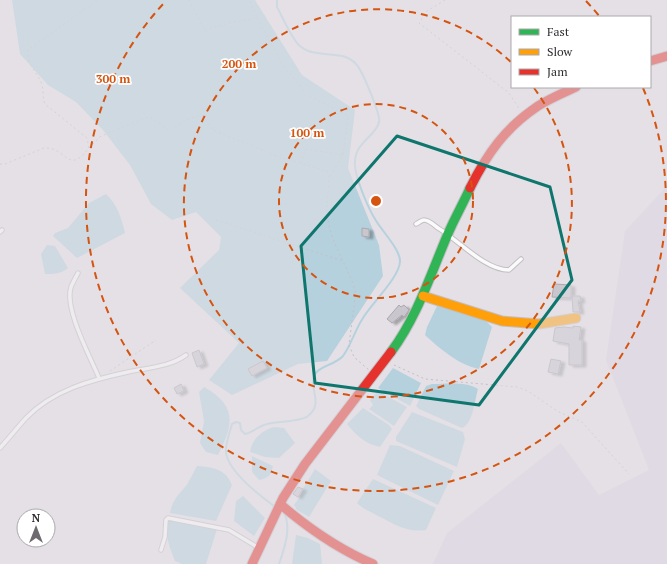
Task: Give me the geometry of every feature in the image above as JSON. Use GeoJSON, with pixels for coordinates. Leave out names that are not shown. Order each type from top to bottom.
{"type":"FeatureCollection","features":[{"type":"Feature","properties":{"kind":"street"},"geometry":{"type":"LineString","coordinates":[[651,61],[667,56]]}},
{"type":"Feature","properties":{"kind":"street"},"geometry":{"type":"LineString","coordinates":[[252,564],[280,504],[314,451],[387,360],[404,335],[423,296],[448,234],[484,160],[507,131],[538,106],[574,88]]}},
{"type":"Feature","properties":{"kind":"street"},"geometry":{"type":"LineString","coordinates":[[423,296],[489,318],[520,323],[539,324],[576,318]]}},
{"type":"Feature","properties":{"kind":"street"},"geometry":{"type":"LineString","coordinates":[[280,504],[301,522],[345,550],[373,564]]}},
{"type":"Feature","properties":{"kind":"lane"},"geometry":{"type":"LineString","coordinates":[[416,224],[423,220],[427,221],[448,234],[490,265],[500,270],[509,270],[522,259]]}},
{"type":"Feature","properties":{"kind":"lane"},"geometry":{"type":"LineString","coordinates":[[78,273],[71,287],[71,303],[74,317],[99,378]]}},
{"type":"Feature","properties":{"kind":"lane"},"geometry":{"type":"LineString","coordinates":[[0,448],[41,405],[60,393],[99,378],[172,362],[186,355]]}},
{"type":"Feature","properties":{"kind":"lane"},"geometry":{"type":"LineString","coordinates":[[161,550],[165,537],[166,520],[168,518],[230,530],[260,549]]}},
{"type":"Feature","properties":{"kind":"path"},"geometry":{"type":"LineString","coordinates":[[89,148],[87,138],[45,104],[43,98],[43,87],[31,64],[28,50],[98,0]]}},
{"type":"Feature","properties":{"kind":"path"},"geometry":{"type":"LineString","coordinates":[[189,0],[205,31],[228,23],[257,18]]}},
{"type":"Feature","properties":{"kind":"path"},"geometry":{"type":"LineString","coordinates":[[249,0],[282,64],[307,95],[348,116],[343,155],[330,177],[326,200],[327,213],[334,240],[353,284],[355,298],[350,330],[350,350],[354,357],[375,375]]}},
{"type":"Feature","properties":{"kind":"path"},"geometry":{"type":"LineString","coordinates":[[445,0],[427,11],[419,23],[509,93],[525,117]]}},
{"type":"Feature","properties":{"kind":"path"},"geometry":{"type":"LineString","coordinates":[[0,164],[5,164],[44,148],[56,150],[69,160],[74,160],[81,158],[101,136],[148,117],[154,119],[169,131],[184,121],[200,115],[204,117],[213,130],[278,157],[327,171],[330,177]]}},
{"type":"Feature","properties":{"kind":"path"},"geometry":{"type":"LineString","coordinates":[[301,164],[305,149],[343,155]]}},
{"type":"Feature","properties":{"kind":"path"},"geometry":{"type":"LineString","coordinates":[[216,220],[343,262]]}},
{"type":"Feature","properties":{"kind":"path"},"geometry":{"type":"LineString","coordinates":[[99,378],[156,340]]}},
{"type":"Feature","properties":{"kind":"path"},"geometry":{"type":"LineString","coordinates":[[387,360],[402,370],[425,379],[516,387],[528,391],[557,411],[582,422],[629,474]]}},
{"type":"Feature","properties":{"kind":"highlighted area"},"geometry":{"type":"Polygon","coordinates":[[[397,136],[550,187],[572,280],[479,405],[315,383],[301,246],[397,136]]]}},
{"type":"Feature","properties":{"kind":"shaded area"},"geometry":{"type":"Polygon","coordinates":[[[667,186],[667,564],[433,564],[447,533],[561,443],[599,495],[649,470],[606,360],[625,231],[667,186]]]}},
{"type":"Feature","properties":{"kind":"water"},"geometry":{"type":"Polygon","coordinates":[[[12,0],[255,0],[302,75],[355,110],[348,168],[379,245],[383,276],[327,361],[298,364],[232,395],[209,380],[239,343],[180,288],[219,250],[221,237],[196,212],[172,220],[151,204],[130,165],[103,130],[76,102],[48,85],[20,54],[12,0]]]}},
{"type":"Feature","properties":{"kind":"water"},"geometry":{"type":"Polygon","coordinates":[[[106,194],[113,202],[118,212],[125,233],[77,258],[53,236],[55,233],[68,228],[89,203],[106,194]]]}},
{"type":"Feature","properties":{"kind":"water"},"geometry":{"type":"Polygon","coordinates":[[[47,245],[55,246],[68,268],[60,273],[45,274],[41,254],[47,245]]]}},
{"type":"Feature","properties":{"kind":"water"},"geometry":{"type":"Polygon","coordinates":[[[437,306],[483,318],[492,327],[479,369],[457,360],[443,351],[425,335],[427,327],[437,306]]]}},
{"type":"Feature","properties":{"kind":"water"},"geometry":{"type":"Polygon","coordinates":[[[393,368],[421,383],[410,406],[378,388],[393,368]]]}},
{"type":"Feature","properties":{"kind":"water"},"geometry":{"type":"Polygon","coordinates":[[[432,384],[462,384],[473,386],[478,389],[473,411],[466,426],[462,428],[419,409],[416,406],[426,386],[432,384]]]}},
{"type":"Feature","properties":{"kind":"water"},"geometry":{"type":"Polygon","coordinates":[[[204,387],[215,394],[222,401],[229,416],[227,434],[218,455],[206,452],[200,443],[204,421],[199,392],[204,387]]]}},
{"type":"Feature","properties":{"kind":"water"},"geometry":{"type":"Polygon","coordinates":[[[378,391],[407,407],[394,426],[369,409],[373,405],[370,400],[378,391]]]}},
{"type":"Feature","properties":{"kind":"water"},"geometry":{"type":"Polygon","coordinates":[[[363,408],[389,425],[392,429],[380,447],[370,444],[361,438],[347,424],[363,408]]]}},
{"type":"Feature","properties":{"kind":"water"},"geometry":{"type":"Polygon","coordinates":[[[412,412],[463,432],[465,439],[457,467],[396,441],[396,437],[412,412]]]}},
{"type":"Feature","properties":{"kind":"water"},"geometry":{"type":"Polygon","coordinates":[[[274,427],[284,428],[295,443],[279,458],[265,457],[250,452],[255,439],[265,431],[274,427]]]}},
{"type":"Feature","properties":{"kind":"water"},"geometry":{"type":"Polygon","coordinates":[[[390,445],[400,446],[454,471],[438,505],[377,475],[390,445]]]}},
{"type":"Feature","properties":{"kind":"water"},"geometry":{"type":"Polygon","coordinates":[[[252,456],[273,466],[267,477],[259,480],[252,472],[252,456]]]}},
{"type":"Feature","properties":{"kind":"water"},"geometry":{"type":"Polygon","coordinates":[[[197,466],[214,468],[223,472],[232,485],[216,521],[170,513],[178,495],[186,486],[197,466]]]}},
{"type":"Feature","properties":{"kind":"water"},"geometry":{"type":"Polygon","coordinates":[[[315,469],[331,481],[309,517],[297,510],[294,505],[315,469]]]}},
{"type":"Feature","properties":{"kind":"water"},"geometry":{"type":"Polygon","coordinates":[[[373,479],[436,508],[426,530],[419,531],[401,527],[365,509],[357,503],[373,479]]]}},
{"type":"Feature","properties":{"kind":"water"},"geometry":{"type":"Polygon","coordinates":[[[243,496],[265,518],[254,536],[234,521],[236,501],[243,496]]]}},
{"type":"Feature","properties":{"kind":"water"},"geometry":{"type":"Polygon","coordinates":[[[168,520],[217,529],[206,564],[182,564],[175,561],[167,536],[168,520]]]}},
{"type":"Feature","properties":{"kind":"water"},"geometry":{"type":"Polygon","coordinates":[[[296,535],[308,538],[320,544],[322,564],[292,564],[296,535]]]}},
{"type":"Feature","properties":{"kind":"building"},"geometry":{"type":"Polygon","coordinates":[[[362,228],[369,229],[369,237],[362,236],[362,228]]]}},
{"type":"Feature","properties":{"kind":"building"},"geometry":{"type":"Polygon","coordinates":[[[554,284],[571,285],[571,298],[552,297],[554,284]]]}},
{"type":"Feature","properties":{"kind":"building"},"geometry":{"type":"Polygon","coordinates":[[[572,296],[580,296],[581,301],[578,301],[580,312],[573,312],[572,296]]]}},
{"type":"Feature","properties":{"kind":"building"},"geometry":{"type":"Polygon","coordinates":[[[399,305],[401,307],[404,305],[409,310],[404,317],[402,315],[392,323],[387,319],[399,305]]]}},
{"type":"Feature","properties":{"kind":"building"},"geometry":{"type":"Polygon","coordinates":[[[573,326],[581,327],[579,340],[582,340],[582,365],[569,365],[569,344],[553,341],[555,328],[573,328],[573,326]]]}},
{"type":"Feature","properties":{"kind":"building"},"geometry":{"type":"Polygon","coordinates":[[[199,350],[204,364],[197,367],[192,353],[199,350]]]}},
{"type":"Feature","properties":{"kind":"building"},"geometry":{"type":"Polygon","coordinates":[[[551,359],[561,361],[558,374],[548,372],[551,359]]]}},
{"type":"Feature","properties":{"kind":"building"},"geometry":{"type":"Polygon","coordinates":[[[263,361],[267,368],[252,376],[248,369],[263,361]]]}},
{"type":"Feature","properties":{"kind":"building"},"geometry":{"type":"Polygon","coordinates":[[[181,384],[184,391],[177,394],[174,388],[181,384]]]}},
{"type":"Feature","properties":{"kind":"building"},"geometry":{"type":"Polygon","coordinates":[[[298,487],[303,489],[298,497],[293,494],[298,487]]]}},
{"type":"Feature","properties":{"kind":"waterway"},"geometry":{"type":"LineString","coordinates":[[274,506],[251,488],[230,464],[226,448],[232,424],[236,422],[240,423],[241,430],[245,434],[267,424],[295,420],[308,416],[313,411],[315,406],[316,400],[313,384],[315,374],[343,356],[363,318],[395,275],[400,261],[397,251],[369,208],[356,172],[355,158],[357,151],[374,132],[379,122],[374,102],[359,68],[350,59],[344,56],[321,54],[306,50],[300,46],[291,34],[277,7],[277,0]]}},
{"type":"Feature","properties":{"kind":"waterway"},"geometry":{"type":"LineString","coordinates":[[279,564],[285,545],[287,532],[284,513]]}},
{"type":"Feature","properties":{"kind":"traffic: fast"},"geometry":{"type":"LineString","coordinates":[[391,352],[416,310],[450,230],[470,188]]}},
{"type":"Feature","properties":{"kind":"traffic: slow"},"geometry":{"type":"LineString","coordinates":[[423,296],[502,321],[539,324],[576,318]]}},
{"type":"Feature","properties":{"kind":"traffic: jam"},"geometry":{"type":"LineString","coordinates":[[651,61],[667,56]]}},
{"type":"Feature","properties":{"kind":"traffic: jam"},"geometry":{"type":"LineString","coordinates":[[470,188],[490,153],[516,123],[542,103],[574,88]]}},
{"type":"Feature","properties":{"kind":"traffic: jam"},"geometry":{"type":"LineString","coordinates":[[252,564],[283,498],[305,464],[391,352]]}},
{"type":"Feature","properties":{"kind":"traffic: jam"},"geometry":{"type":"LineString","coordinates":[[280,504],[324,537],[348,552],[373,564]]}}]}
